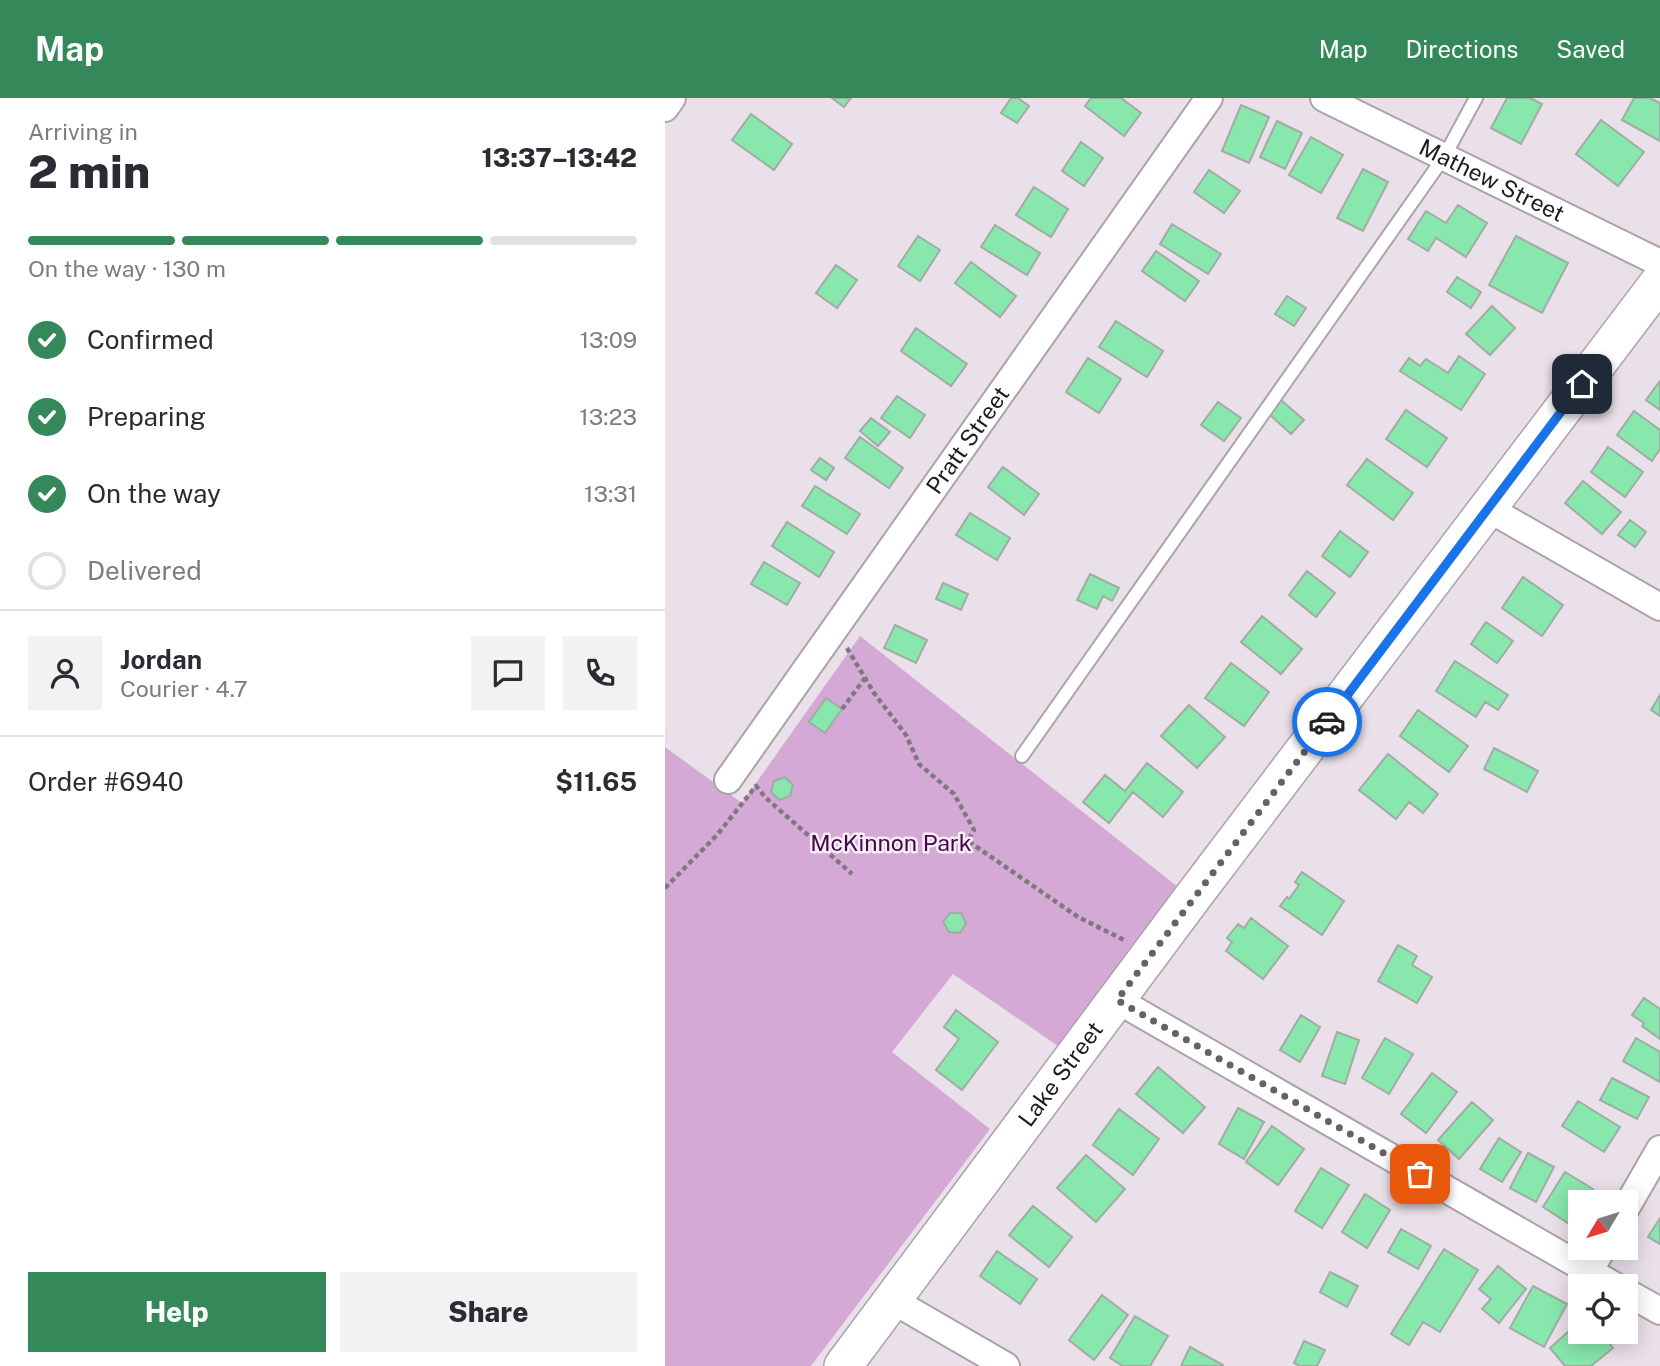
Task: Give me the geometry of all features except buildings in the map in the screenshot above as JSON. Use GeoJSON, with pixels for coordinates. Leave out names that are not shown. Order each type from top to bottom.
{"type":"FeatureCollection","features":[{"type":"Feature","properties":{"kind":"main road","name":"Lake Street"},"geometry":{"type":"LineString","coordinates":[[843,1366],[1660,281]]}},
{"type":"Feature","properties":{"kind":"street"},"geometry":{"type":"LineString","coordinates":[[665,108],[672,98]]}},
{"type":"Feature","properties":{"kind":"street","name":"Pratt Street"},"geometry":{"type":"LineString","coordinates":[[728,780],[1209,98]]}},
{"type":"Feature","properties":{"kind":"street","name":"Mathew Street"},"geometry":{"type":"LineString","coordinates":[[1324,98],[1660,263]]}},
{"type":"Feature","properties":{"kind":"street"},"geometry":{"type":"LineString","coordinates":[[1489,509],[1660,607]]}},
{"type":"Feature","properties":{"kind":"street"},"geometry":{"type":"LineString","coordinates":[[1117,1000],[1594,1274]]}},
{"type":"Feature","properties":{"kind":"street"},"geometry":{"type":"LineString","coordinates":[[1636,1190],[1660,1149]]}},
{"type":"Feature","properties":{"kind":"street"},"geometry":{"type":"LineString","coordinates":[[1589,1271],[1595,1260]]}},
{"type":"Feature","properties":{"kind":"street"},"geometry":{"type":"LineString","coordinates":[[1638,1299],[1660,1311]]}},
{"type":"Feature","properties":{"kind":"street"},"geometry":{"type":"LineString","coordinates":[[892,1300],[1006,1366]]}},
{"type":"Feature","properties":{"kind":"lane"},"geometry":{"type":"LineString","coordinates":[[1022,756],[1444,157],[1476,98]]}},
{"type":"Feature","properties":{"kind":"path"},"geometry":{"type":"LineString","coordinates":[[851,654],[906,735],[919,764],[954,794],[974,830],[968,841],[1078,917],[1127,942]]}},
{"type":"Feature","properties":{"kind":"path"},"geometry":{"type":"LineString","coordinates":[[842,709],[865,678]]}},
{"type":"Feature","properties":{"kind":"path"},"geometry":{"type":"LineString","coordinates":[[665,888],[717,835],[756,786],[852,874]]}},
{"type":"Feature","properties":{"kind":"green space","name":"McKinnon Park"},"geometry":{"type":"Polygon","coordinates":[[[860,636],[1192,898],[1074,1057],[953,974],[892,1052],[990,1129],[811,1366],[665,1366],[665,747],[742,803],[860,636]]]}},
{"type":"Feature","properties":{"kind":"way so far"},"geometry":{"type":"LineString","coordinates":[[1327,722],[1117,1000],[1420,1174]]}},
{"type":"Feature","properties":{"kind":"route"},"geometry":{"type":"LineString","coordinates":[[1327,722],[1582,384]]}}]}
